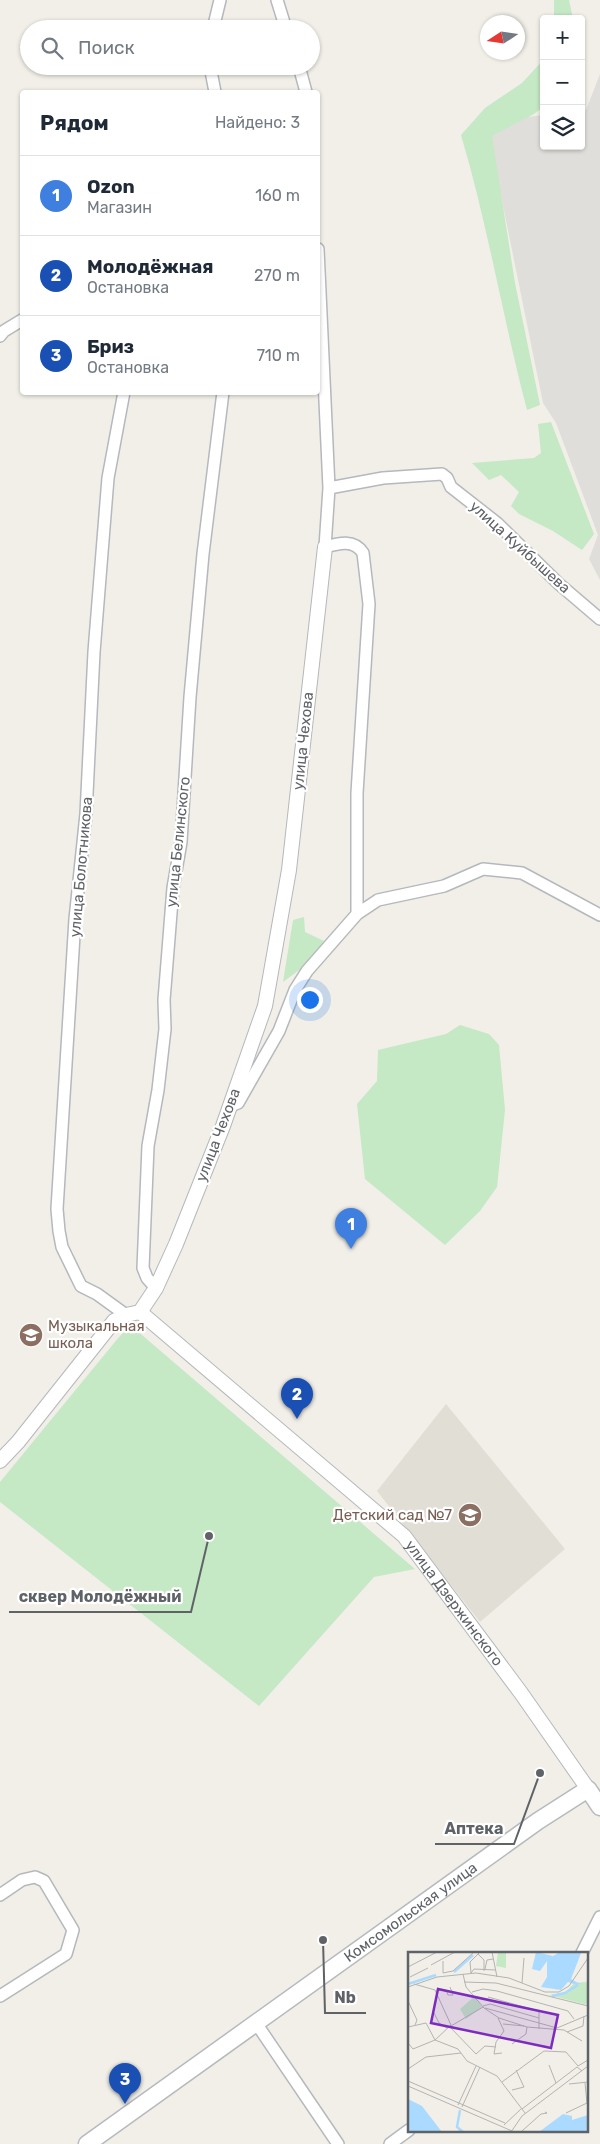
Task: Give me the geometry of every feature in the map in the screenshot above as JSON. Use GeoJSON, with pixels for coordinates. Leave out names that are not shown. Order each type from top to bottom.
{"type":"FeatureCollection","features":[{"type":"Feature","properties":{"kind":"main road","name":"Комсомольская улица"},"geometry":{"type":"LineString","coordinates":[[87,2144],[538,1821],[596,1799]]}},
{"type":"Feature","properties":{"kind":"street"},"geometry":{"type":"LineString","coordinates":[[215,20],[220,0]]}},
{"type":"Feature","properties":{"kind":"street"},"geometry":{"type":"LineString","coordinates":[[275,2],[282,20]]}},
{"type":"Feature","properties":{"kind":"street"},"geometry":{"type":"LineString","coordinates":[[211,75],[214,90]]}},
{"type":"Feature","properties":{"kind":"street"},"geometry":{"type":"LineString","coordinates":[[301,75],[305,90]]}},
{"type":"Feature","properties":{"kind":"street"},"geometry":{"type":"LineString","coordinates":[[320,317],[329,488],[325,547],[351,543],[358,546],[363,553],[369,604],[358,793],[357,914]]}},
{"type":"Feature","properties":{"kind":"street"},"geometry":{"type":"LineString","coordinates":[[0,336],[4,331],[20,321]]}},
{"type":"Feature","properties":{"kind":"street","name":"улица Болотникова"},"geometry":{"type":"LineString","coordinates":[[123,395],[108,478],[94,652],[86,814],[75,919],[57,1209],[58,1231],[62,1247],[82,1286],[133,1314]]}},
{"type":"Feature","properties":{"kind":"street","name":"улица Белинского"},"geometry":{"type":"LineString","coordinates":[[156,1288],[147,1278],[143,1268],[148,1146],[158,1090],[165,1029],[164,1000],[173,888],[181,842],[190,697],[203,554],[223,395]]}},
{"type":"Feature","properties":{"kind":"street","name":"улица Куйбышева"},"geometry":{"type":"LineString","coordinates":[[329,488],[382,478],[442,474],[447,478],[451,487],[498,523],[559,584],[600,619]]}},
{"type":"Feature","properties":{"kind":"street","name":"улица Чехова"},"geometry":{"type":"LineString","coordinates":[[0,1461],[18,1442],[114,1320],[133,1314],[156,1288],[176,1244],[230,1106],[265,1006],[281,920],[289,870],[325,547]]}},
{"type":"Feature","properties":{"kind":"street"},"geometry":{"type":"LineString","coordinates":[[230,1106],[238,1103],[263,1061],[279,1031],[295,990],[307,971],[357,914],[378,900],[444,886],[483,870],[522,873],[600,915]]}},
{"type":"Feature","properties":{"kind":"street","name":"улица Дзержинского"},"geometry":{"type":"LineString","coordinates":[[133,1314],[404,1536],[521,1693],[596,1799]]}},
{"type":"Feature","properties":{"kind":"street"},"geometry":{"type":"LineString","coordinates":[[0,1895],[22,1880],[35,1877],[44,1881],[73,1930],[66,1954],[3,1992]]}},
{"type":"Feature","properties":{"kind":"street"},"geometry":{"type":"LineString","coordinates":[[582,1952],[600,1917]]}},
{"type":"Feature","properties":{"kind":"street"},"geometry":{"type":"LineString","coordinates":[[256,2024],[338,2144]]}},
{"type":"Feature","properties":{"kind":"street"},"geometry":{"type":"LineString","coordinates":[[390,2144],[408,2131]]}},
{"type":"Feature","properties":{"kind":"shaded area"},"geometry":{"type":"Polygon","coordinates":[[[600,74],[600,580],[589,559],[598,535],[556,423],[543,403],[486,122],[540,115],[540,150],[585,150],[586,110],[600,74]]]}},
{"type":"Feature","properties":{"kind":"shaded area"},"geometry":{"type":"Polygon","coordinates":[[[446,1404],[565,1549],[480,1622],[377,1491],[446,1404]]]}},
{"type":"Feature","properties":{"kind":"green space"},"geometry":{"type":"Polygon","coordinates":[[[554,0],[569,0],[572,15],[554,15],[554,0]]]}},
{"type":"Feature","properties":{"kind":"green space"},"geometry":{"type":"Polygon","coordinates":[[[540,63],[540,109],[492,136],[515,283],[540,405],[527,410],[471,169],[461,135],[485,108],[522,83],[540,63]]]}},
{"type":"Feature","properties":{"kind":"green space"},"geometry":{"type":"Polygon","coordinates":[[[551,422],[594,534],[582,550],[553,531],[519,514],[511,506],[519,492],[501,475],[489,480],[472,463],[534,458],[541,453],[538,424],[551,422]]]}},
{"type":"Feature","properties":{"kind":"green space"},"geometry":{"type":"Polygon","coordinates":[[[304,917],[305,932],[324,941],[306,965],[283,982],[293,920],[304,917]]]}},
{"type":"Feature","properties":{"kind":"green space"},"geometry":{"type":"Polygon","coordinates":[[[460,1025],[489,1034],[499,1045],[505,1110],[497,1187],[480,1211],[445,1245],[365,1179],[357,1104],[377,1081],[378,1050],[446,1034],[460,1025]]]}},
{"type":"Feature","properties":{"kind":"green space"},"geometry":{"type":"Polygon","coordinates":[[[135,1329],[415,1569],[374,1577],[259,1706],[0,1502],[0,1482],[119,1337],[125,1331],[135,1329]]]}},
{"type":"Feature","properties":{"kind":"place","name":"Ozon"},"geometry":{"type":"Point","coordinates":[351,1249]}},
{"type":"Feature","properties":{"kind":"place","name":"Музыкальная школа"},"geometry":{"type":"Point","coordinates":[31,1335]}},
{"type":"Feature","properties":{"kind":"place","name":"Молодёжная"},"geometry":{"type":"Point","coordinates":[297,1419]}},
{"type":"Feature","properties":{"kind":"place","name":"Детский сад №7"},"geometry":{"type":"Point","coordinates":[470,1515]}},
{"type":"Feature","properties":{"kind":"place","name":"сквер Молодёжный"},"geometry":{"type":"Point","coordinates":[209,1536]}},
{"type":"Feature","properties":{"kind":"place","name":"Аптека"},"geometry":{"type":"Point","coordinates":[540,1773]}},
{"type":"Feature","properties":{"kind":"place","name":"Nb"},"geometry":{"type":"Point","coordinates":[323,1940]}},
{"type":"Feature","properties":{"kind":"place","name":"Бриз"},"geometry":{"type":"Point","coordinates":[125,2104]}}]}
